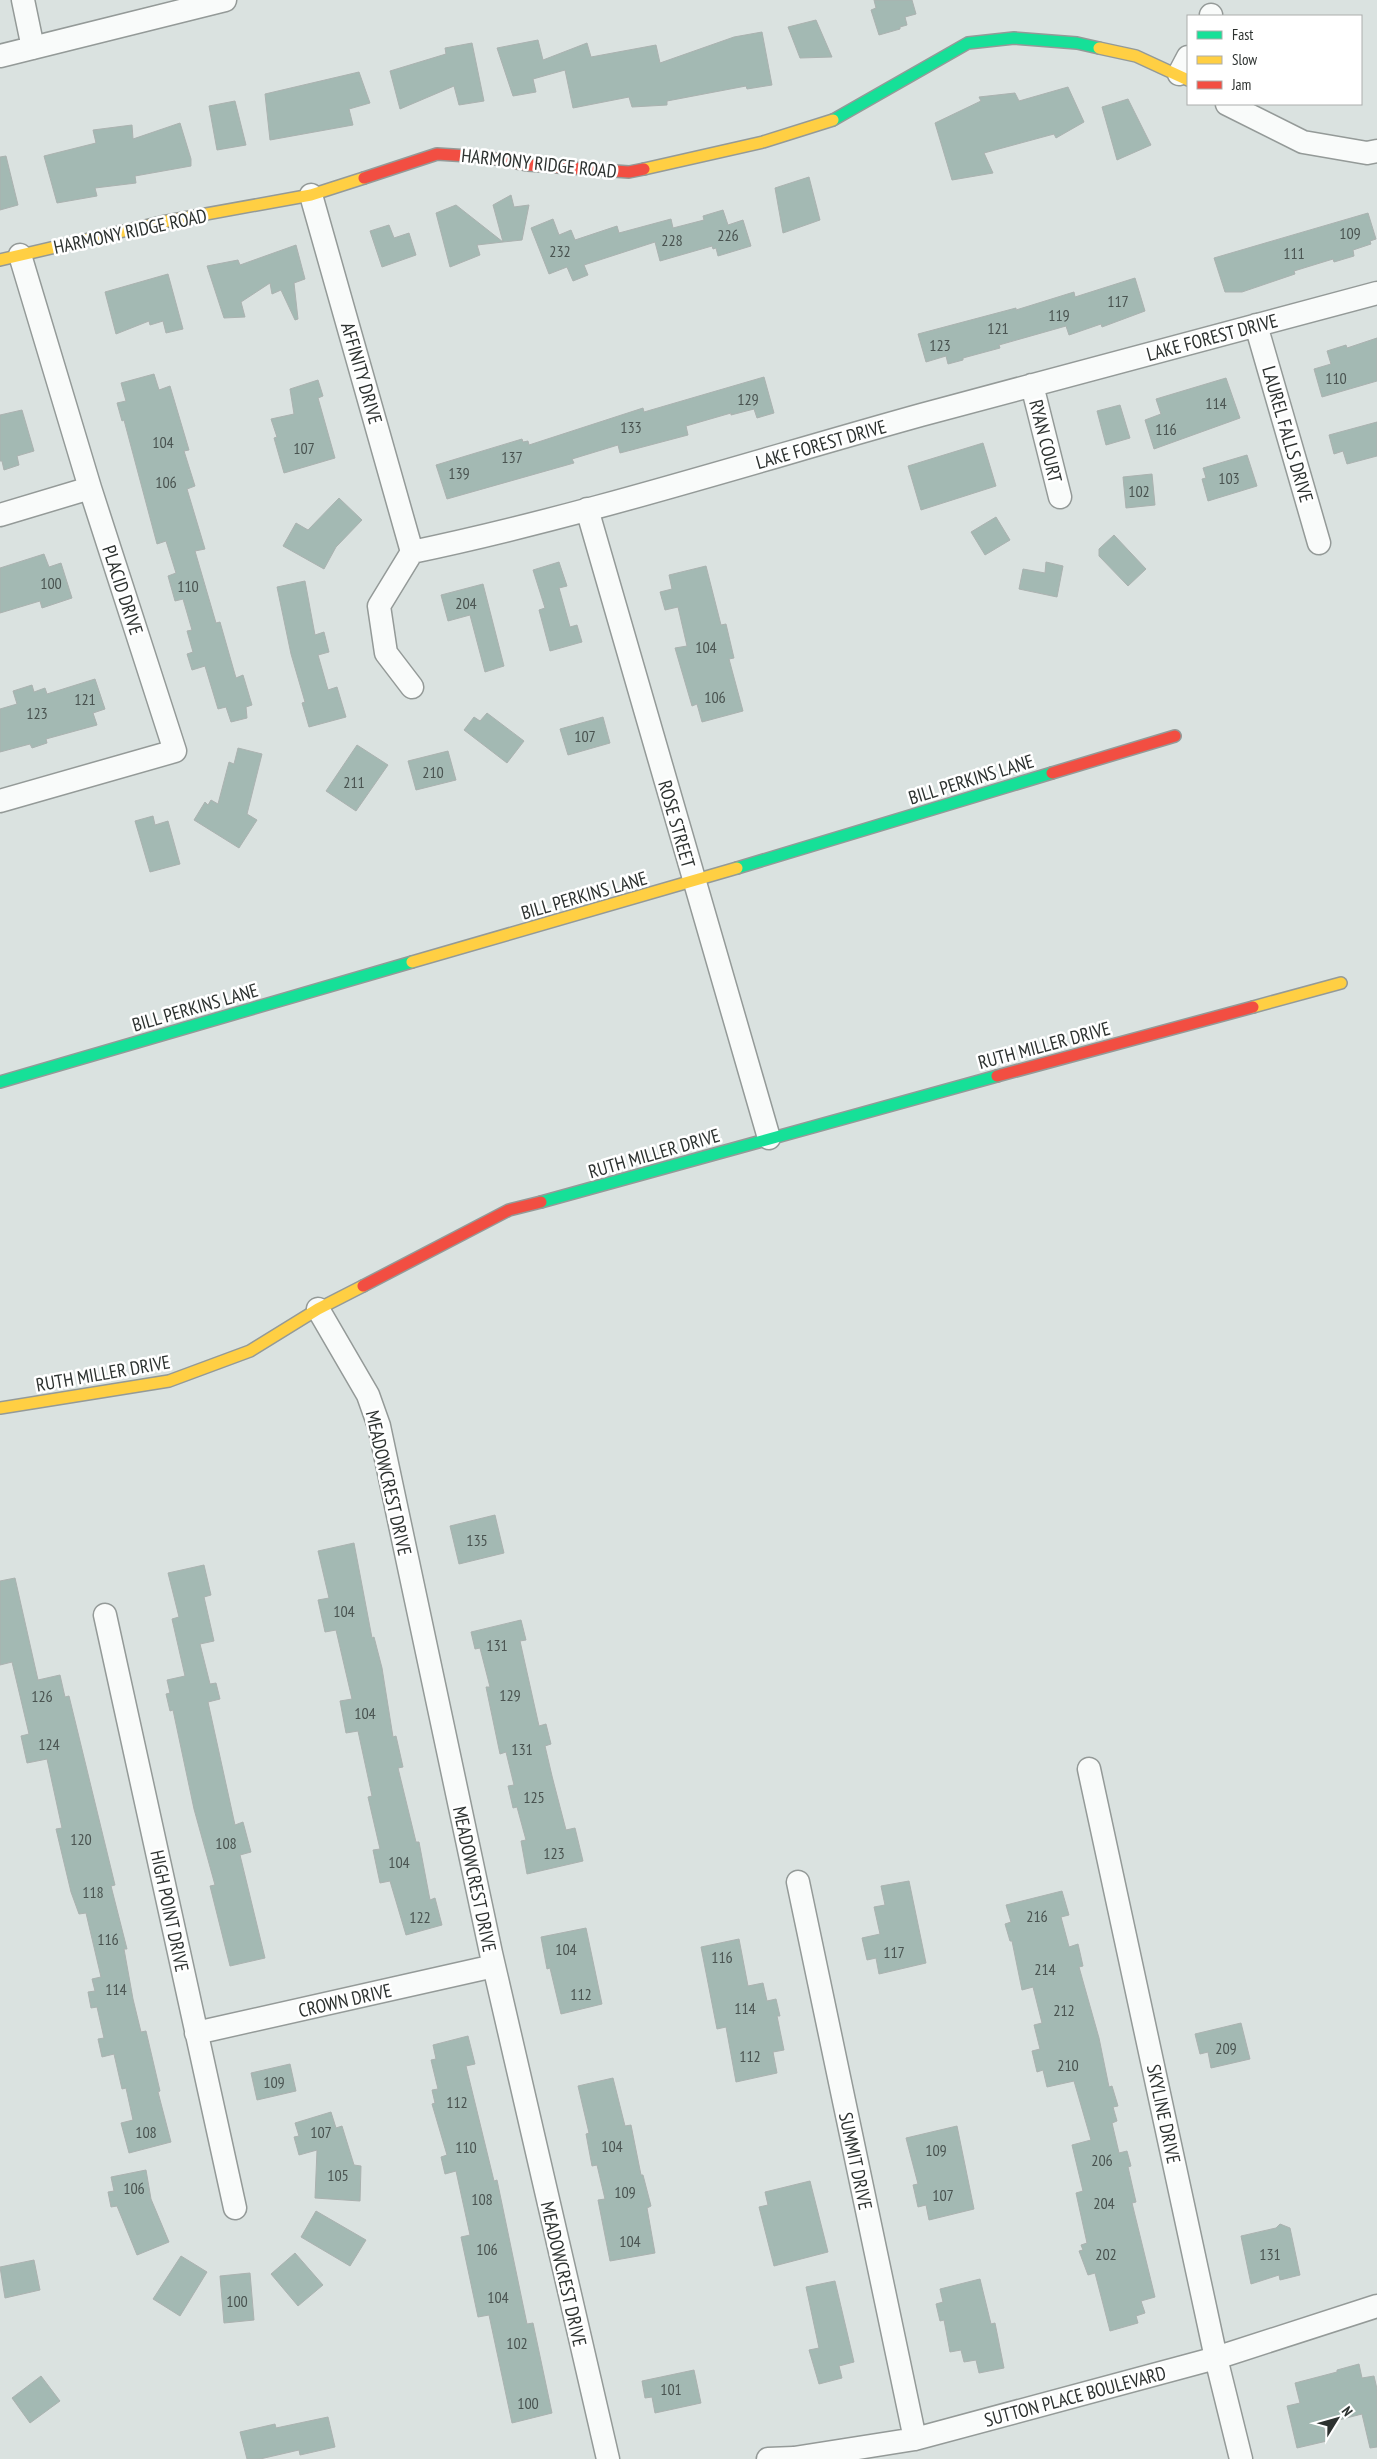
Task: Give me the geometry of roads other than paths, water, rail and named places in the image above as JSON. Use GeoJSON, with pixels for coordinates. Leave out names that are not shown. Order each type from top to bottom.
{"type":"FeatureCollection","features":[{"type":"Feature","properties":{"kind":"street"},"geometry":{"type":"LineString","coordinates":[[23,0],[32,48]]}},
{"type":"Feature","properties":{"kind":"street"},"geometry":{"type":"LineString","coordinates":[[0,56],[225,0]]}},
{"type":"Feature","properties":{"kind":"street","name":"HARMONY RIDGE ROAD"},"geometry":{"type":"LineString","coordinates":[[10,257],[162,222],[311,195],[437,154],[485,157],[528,165],[629,172],[673,164],[763,142],[831,121],[968,43],[1014,38],[1077,43],[1136,56],[1185,70]]}},
{"type":"Feature","properties":{"kind":"street"},"geometry":{"type":"LineString","coordinates":[[1230,105],[1303,142],[1367,153],[1377,151]]}},
{"type":"Feature","properties":{"kind":"street","name":"AFFINITY DRIVE"},"geometry":{"type":"LineString","coordinates":[[311,195],[412,552]]}},
{"type":"Feature","properties":{"kind":"street","name":"PLACID DRIVE"},"geometry":{"type":"LineString","coordinates":[[0,801],[175,751],[90,488],[10,257]]}},
{"type":"Feature","properties":{"kind":"street","name":"LAKE FOREST DRIVE"},"geometry":{"type":"LineString","coordinates":[[412,552],[474,539],[587,509],[1032,385],[1377,293]]}},
{"type":"Feature","properties":{"kind":"street","name":"LAUREL FALLS DRIVE"},"geometry":{"type":"LineString","coordinates":[[1256,325],[1319,543]]}},
{"type":"Feature","properties":{"kind":"street","name":"RYAN COURT"},"geometry":{"type":"LineString","coordinates":[[1032,385],[1060,498]]}},
{"type":"Feature","properties":{"kind":"street"},"geometry":{"type":"LineString","coordinates":[[0,515],[90,488]]}},
{"type":"Feature","properties":{"kind":"street","name":"ROSE STREET"},"geometry":{"type":"LineString","coordinates":[[587,509],[769,1138]]}},
{"type":"Feature","properties":{"kind":"street"},"geometry":{"type":"LineString","coordinates":[[412,552],[379,606],[386,652],[412,687]]}},
{"type":"Feature","properties":{"kind":"street","name":"BILL PERKINS LANE"},"geometry":{"type":"LineString","coordinates":[[0,1082],[694,881],[1175,736]]}},
{"type":"Feature","properties":{"kind":"street","name":"RUTH MILLER DRIVE"},"geometry":{"type":"LineString","coordinates":[[0,1408],[169,1381],[250,1351],[318,1310],[509,1210],[596,1188],[769,1138],[1341,983]]}},
{"type":"Feature","properties":{"kind":"street","name":"MEADOWCREST DRIVE"},"geometry":{"type":"LineString","coordinates":[[318,1310],[368,1395],[379,1426],[494,1966],[608,2459]]}},
{"type":"Feature","properties":{"kind":"street","name":"HIGH POINT DRIVE"},"geometry":{"type":"LineString","coordinates":[[105,1615],[235,2208]]}},
{"type":"Feature","properties":{"kind":"street","name":"SKYLINE DRIVE"},"geometry":{"type":"LineString","coordinates":[[1089,1769],[1216,2358],[1240,2459]]}},
{"type":"Feature","properties":{"kind":"street","name":"SUMMIT DRIVE"},"geometry":{"type":"LineString","coordinates":[[798,1882],[915,2439]]}},
{"type":"Feature","properties":{"kind":"street","name":"CROWN DRIVE"},"geometry":{"type":"LineString","coordinates":[[196,2033],[494,1966]]}},
{"type":"Feature","properties":{"kind":"street","name":"SUTTON PLACE BOULEVARD"},"geometry":{"type":"LineString","coordinates":[[768,2459],[794,2458],[915,2439],[1216,2358],[1377,2306]]}}]}
